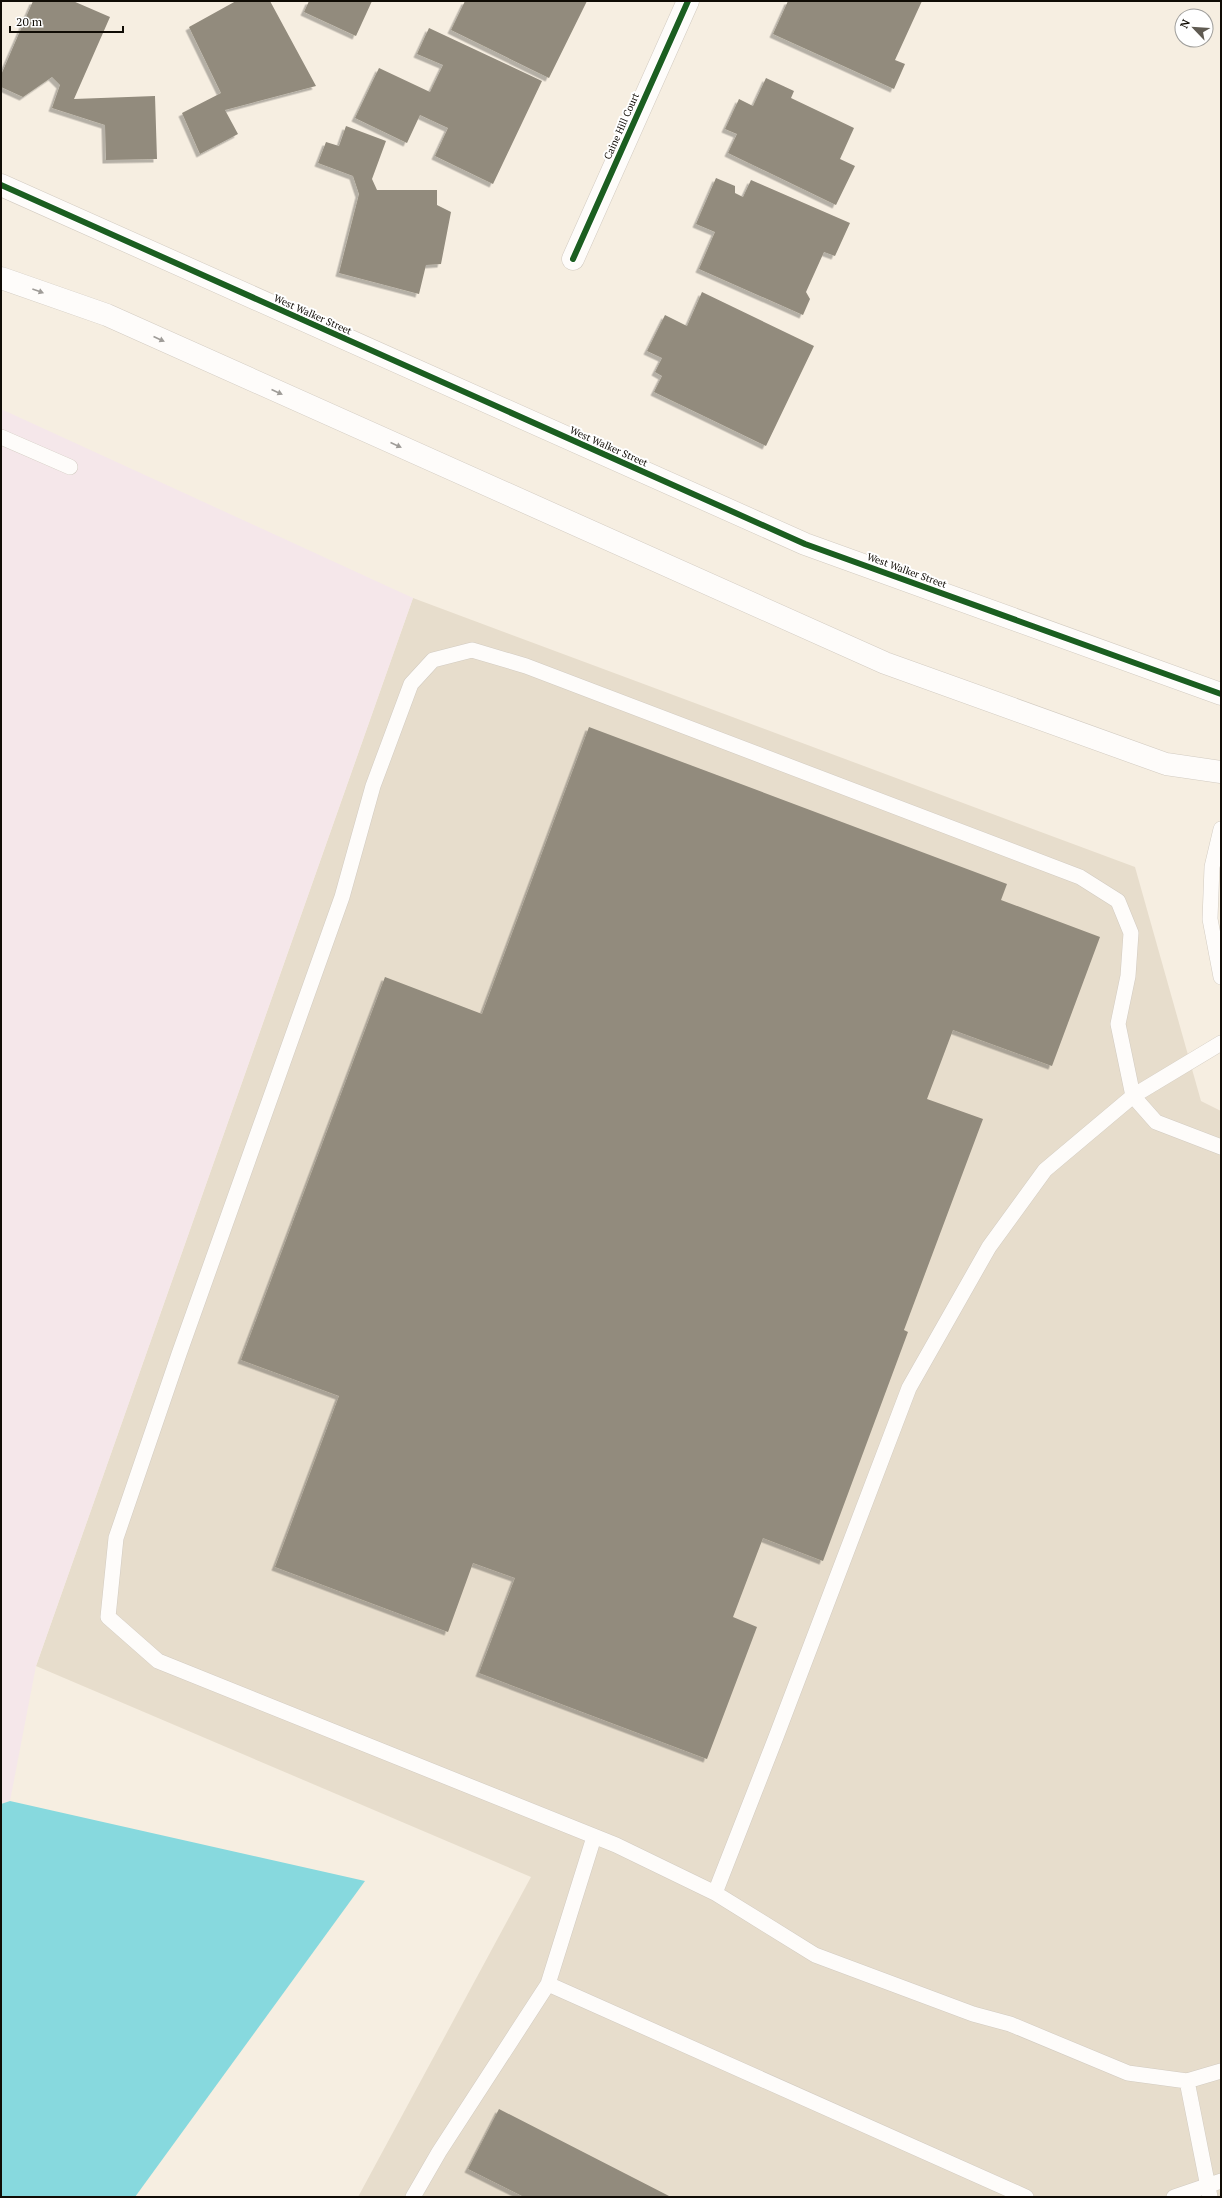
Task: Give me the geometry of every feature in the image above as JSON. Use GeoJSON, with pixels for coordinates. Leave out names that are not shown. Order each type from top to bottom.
{"type":"FeatureCollection","features":[{"type":"Feature","properties":{"kind":"street","name":"Caine Hill Court"},"geometry":{"type":"LineString","coordinates":[[573,259],[688,1]]}},
{"type":"Feature","properties":{"kind":"street","name":"West Walker Street"},"geometry":{"type":"LineString","coordinates":[[1,186],[805,544],[1221,694]]}},
{"type":"Feature","properties":{"kind":"street"},"geometry":{"type":"LineString","coordinates":[[1,278],[107,316],[885,663],[1166,764],[1221,772]]}},
{"type":"Feature","properties":{"kind":"lane"},"geometry":{"type":"LineString","coordinates":[[1,437],[70,467]]}},
{"type":"Feature","properties":{"kind":"lane"},"geometry":{"type":"LineString","coordinates":[[1221,1147],[1156,1122],[1133,1096],[1118,1024],[1128,976],[1131,933],[1118,901],[1080,878],[526,666],[472,650],[433,660],[412,684],[373,786],[342,897],[179,1354],[116,1538],[108,1617],[158,1661],[594,1837],[714,1893],[815,1955],[973,2014],[1010,2024],[1128,2073],[1187,2081],[1221,2071]]}},
{"type":"Feature","properties":{"kind":"lane"},"geometry":{"type":"LineString","coordinates":[[1221,829],[1212,867],[1210,918],[1221,977]]}},
{"type":"Feature","properties":{"kind":"lane"},"geometry":{"type":"LineString","coordinates":[[714,1893],[776,1737],[908,1388],[989,1247],[1045,1170],[1133,1096],[1221,1043]]}},
{"type":"Feature","properties":{"kind":"lane"},"geometry":{"type":"LineString","coordinates":[[413,2197],[439,2152],[548,1984],[594,1837]]}},
{"type":"Feature","properties":{"kind":"lane"},"geometry":{"type":"LineString","coordinates":[[548,1984],[1026,2197]]}},
{"type":"Feature","properties":{"kind":"lane"},"geometry":{"type":"LineString","coordinates":[[1174,2197],[1212,2187],[1187,2081]]}},
{"type":"Feature","properties":{"kind":"shaded area"},"geometry":{"type":"Polygon","coordinates":[[[1,409],[413,598],[36,1666],[10,1801],[1,1804],[1,409]]]}},
{"type":"Feature","properties":{"kind":"shaded area"},"geometry":{"type":"Polygon","coordinates":[[[413,598],[1135,867],[1201,1101],[1221,1111],[1221,2197],[358,2197],[531,1877],[36,1666],[413,598]]]}},
{"type":"Feature","properties":{"kind":"water"},"geometry":{"type":"Polygon","coordinates":[[[10,1801],[365,1881],[135,2197],[1,2197],[1,1804],[10,1801]]]}},
{"type":"Feature","properties":{"kind":"building"},"geometry":{"type":"Polygon","coordinates":[[[33,1],[73,1],[110,17],[74,99],[155,96],[157,159],[106,160],[105,125],[52,108],[60,85],[52,77],[23,97],[1,87],[1,75],[33,1]]]}},
{"type":"Feature","properties":{"kind":"building"},"geometry":{"type":"Polygon","coordinates":[[[236,1],[270,1],[316,86],[225,110],[238,134],[200,154],[182,113],[221,93],[189,27],[236,1]]]}},
{"type":"Feature","properties":{"kind":"building"},"geometry":{"type":"Polygon","coordinates":[[[309,1],[372,1],[356,36],[304,12],[309,1]]]}},
{"type":"Feature","properties":{"kind":"building"},"geometry":{"type":"Polygon","coordinates":[[[465,1],[587,1],[549,78],[451,30],[465,1]]]}},
{"type":"Feature","properties":{"kind":"building"},"geometry":{"type":"Polygon","coordinates":[[[788,1],[922,1],[895,60],[905,64],[894,89],[773,34],[788,1]]]}},
{"type":"Feature","properties":{"kind":"building"},"geometry":{"type":"Polygon","coordinates":[[[429,28],[542,81],[493,184],[435,156],[448,128],[420,115],[407,143],[355,118],[379,68],[430,92],[443,65],[417,54],[429,28]]]}},
{"type":"Feature","properties":{"kind":"building"},"geometry":{"type":"Polygon","coordinates":[[[766,78],[794,91],[791,98],[854,128],[840,159],[855,166],[836,205],[728,153],[737,134],[725,129],[739,99],[753,106],[766,78]]]}},
{"type":"Feature","properties":{"kind":"building"},"geometry":{"type":"Polygon","coordinates":[[[346,126],[386,141],[372,179],[377,190],[437,190],[437,205],[451,212],[441,264],[426,265],[419,294],[339,273],[359,194],[353,176],[318,163],[326,142],[339,146],[346,126]]]}},
{"type":"Feature","properties":{"kind":"building"},"geometry":{"type":"Polygon","coordinates":[[[716,178],[735,186],[735,193],[743,197],[751,180],[850,223],[835,256],[824,252],[806,292],[810,299],[803,315],[699,269],[715,232],[696,224],[716,178]]]}},
{"type":"Feature","properties":{"kind":"building"},"geometry":{"type":"Polygon","coordinates":[[[702,292],[814,346],[766,446],[654,392],[662,376],[655,372],[662,358],[647,351],[665,315],[687,326],[702,292]]]}},
{"type":"Feature","properties":{"kind":"building"},"geometry":{"type":"Polygon","coordinates":[[[589,727],[1007,884],[1001,900],[1100,937],[1052,1066],[953,1030],[927,1099],[983,1119],[904,1330],[908,1332],[823,1561],[763,1538],[733,1617],[757,1627],[707,1759],[479,1673],[515,1578],[473,1563],[448,1632],[275,1567],[339,1396],[241,1360],[385,977],[482,1014],[589,727]]]}},
{"type":"Feature","properties":{"kind":"building"},"geometry":{"type":"Polygon","coordinates":[[[499,2109],[671,2197],[524,2197],[468,2169],[499,2109]]]}},
{"type":"Feature","properties":{"kind":"cycle path"},"geometry":{"type":"LineString","coordinates":[[573,259],[688,1]]}},
{"type":"Feature","properties":{"kind":"cycle path"},"geometry":{"type":"LineString","coordinates":[[1,185],[805,544],[1221,694]]}}]}
